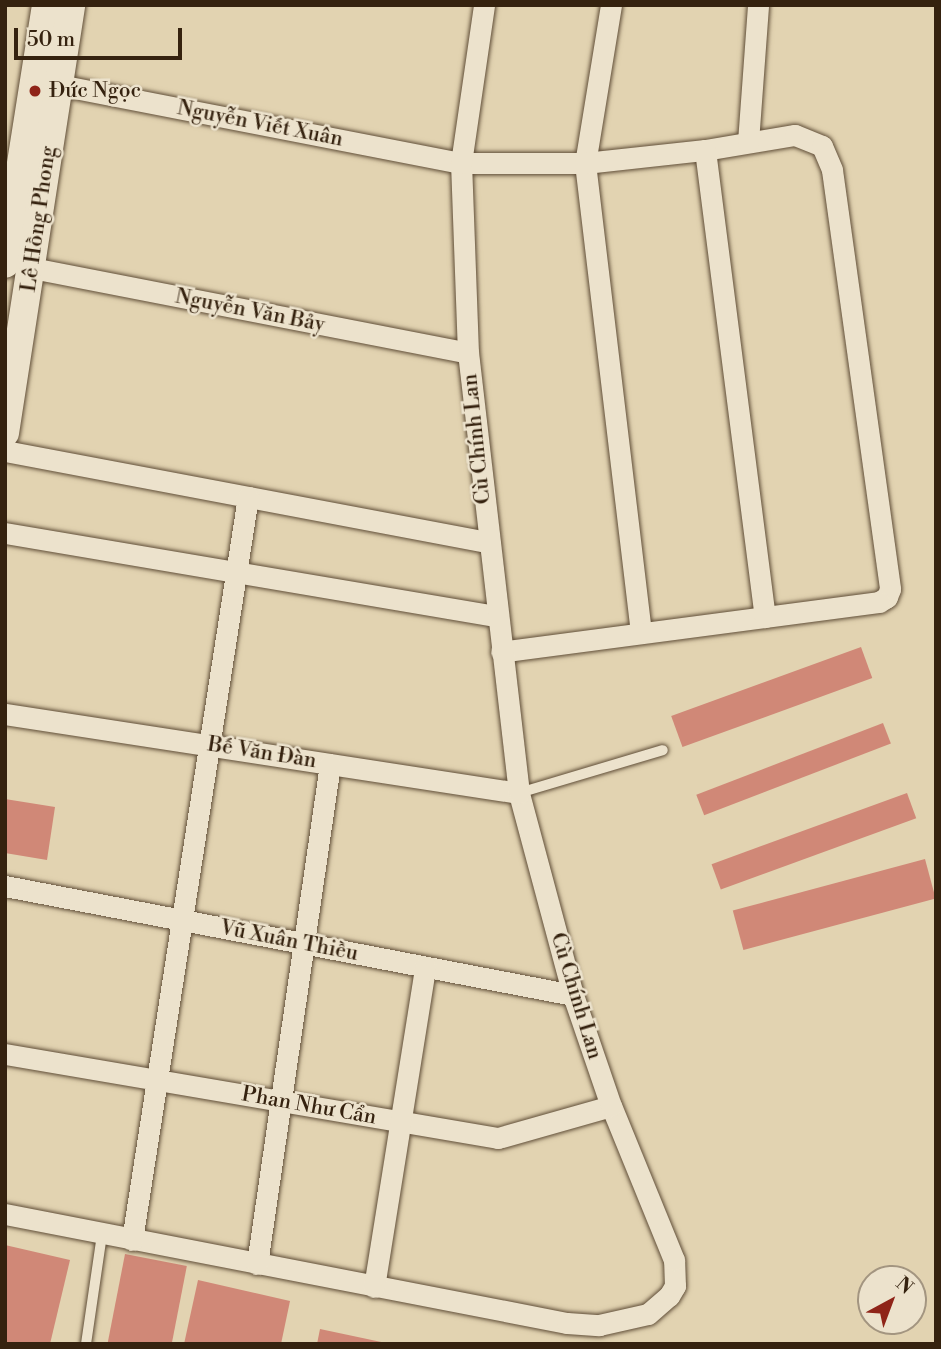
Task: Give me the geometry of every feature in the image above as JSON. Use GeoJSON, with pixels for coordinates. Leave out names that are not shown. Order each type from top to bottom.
{"type":"FeatureCollection","features":[{"type":"Feature","properties":{"kind":"main road","name":"Lê Hồng Phong"},"geometry":{"type":"LineString","coordinates":[[5,433],[46,5]]}},
{"type":"Feature","properties":{"kind":"main road","name":"Lê Hồng Phong"},"geometry":{"type":"LineString","coordinates":[[19,266],[59,85],[71,5]]}},
{"type":"Feature","properties":{"kind":"street","name":"Cù Chính Lan"},"geometry":{"type":"LineString","coordinates":[[5,1214],[567,1323],[599,1325],[628,1321],[648,1314],[662,1304],[675,1286],[674,1260],[611,1106],[573,995],[519,793],[496,616],[468,353],[461,163],[484,5]]}},
{"type":"Feature","properties":{"kind":"street"},"geometry":{"type":"LineString","coordinates":[[611,5],[585,163],[641,633]]}},
{"type":"Feature","properties":{"kind":"street"},"geometry":{"type":"LineString","coordinates":[[748,142],[758,5]]}},
{"type":"Feature","properties":{"kind":"street","name":"Nguyễn Viết Xuân"},"geometry":{"type":"LineString","coordinates":[[59,85],[461,163],[585,163],[705,150],[795,135],[812,139],[822,146],[832,170],[890,589],[879,602],[765,617]]}},
{"type":"Feature","properties":{"kind":"street"},"geometry":{"type":"LineString","coordinates":[[501,652],[765,617],[705,150]]}},
{"type":"Feature","properties":{"kind":"street","name":"Nguyễn Văn Bảy"},"geometry":{"type":"LineString","coordinates":[[19,266],[468,353]]}},
{"type":"Feature","properties":{"kind":"street"},"geometry":{"type":"LineString","coordinates":[[5,451],[488,542]]}},
{"type":"Feature","properties":{"kind":"street"},"geometry":{"type":"LineString","coordinates":[[132,1240],[248,497]]}},
{"type":"Feature","properties":{"kind":"street"},"geometry":{"type":"LineString","coordinates":[[5,533],[496,616]]}},
{"type":"Feature","properties":{"kind":"street","name":"Bế Văn Đàn"},"geometry":{"type":"LineString","coordinates":[[5,713],[519,793]]}},
{"type":"Feature","properties":{"kind":"street"},"geometry":{"type":"LineString","coordinates":[[257,1264],[330,764]]}},
{"type":"Feature","properties":{"kind":"street","name":"Vũ Xuân Thiều"},"geometry":{"type":"LineString","coordinates":[[5,886],[573,995]]}},
{"type":"Feature","properties":{"kind":"street"},"geometry":{"type":"LineString","coordinates":[[374,1287],[425,967]]}},
{"type":"Feature","properties":{"kind":"street","name":"Phan Như Cẩn"},"geometry":{"type":"LineString","coordinates":[[5,1054],[498,1138],[611,1106]]}},
{"type":"Feature","properties":{"kind":"lane"},"geometry":{"type":"LineString","coordinates":[[519,793],[663,750]]}},
{"type":"Feature","properties":{"kind":"lane"},"geometry":{"type":"LineString","coordinates":[[86,1344],[102,1234]]}},
{"type":"Feature","properties":{"kind":"building"},"geometry":{"type":"Polygon","coordinates":[[[861,647],[872,678],[682,747],[671,716],[861,647]]]}},
{"type":"Feature","properties":{"kind":"building"},"geometry":{"type":"Polygon","coordinates":[[[883,723],[891,744],[704,815],[696,795],[883,723]]]}},
{"type":"Feature","properties":{"kind":"building"},"geometry":{"type":"Polygon","coordinates":[[[907,793],[916,818],[721,890],[712,864],[907,793]]]}},
{"type":"Feature","properties":{"kind":"building"},"geometry":{"type":"Polygon","coordinates":[[[5,799],[55,807],[47,860],[5,853],[5,799]]]}},
{"type":"Feature","properties":{"kind":"building"},"geometry":{"type":"Polygon","coordinates":[[[925,859],[936,899],[743,950],[733,911],[925,859]]]}},
{"type":"Feature","properties":{"kind":"building"},"geometry":{"type":"Polygon","coordinates":[[[5,1245],[70,1260],[50,1344],[5,1344],[5,1245]]]}},
{"type":"Feature","properties":{"kind":"building"},"geometry":{"type":"Polygon","coordinates":[[[125,1254],[187,1266],[172,1344],[108,1343],[125,1254]]]}},
{"type":"Feature","properties":{"kind":"building"},"geometry":{"type":"Polygon","coordinates":[[[198,1280],[290,1301],[281,1344],[184,1344],[198,1280]]]}},
{"type":"Feature","properties":{"kind":"building"},"geometry":{"type":"Polygon","coordinates":[[[320,1329],[386,1343],[386,1344],[317,1344],[320,1329]]]}},
{"type":"Feature","properties":{"kind":"place","name":"Đức Ngọc"},"geometry":{"type":"Point","coordinates":[35,91]}}]}
